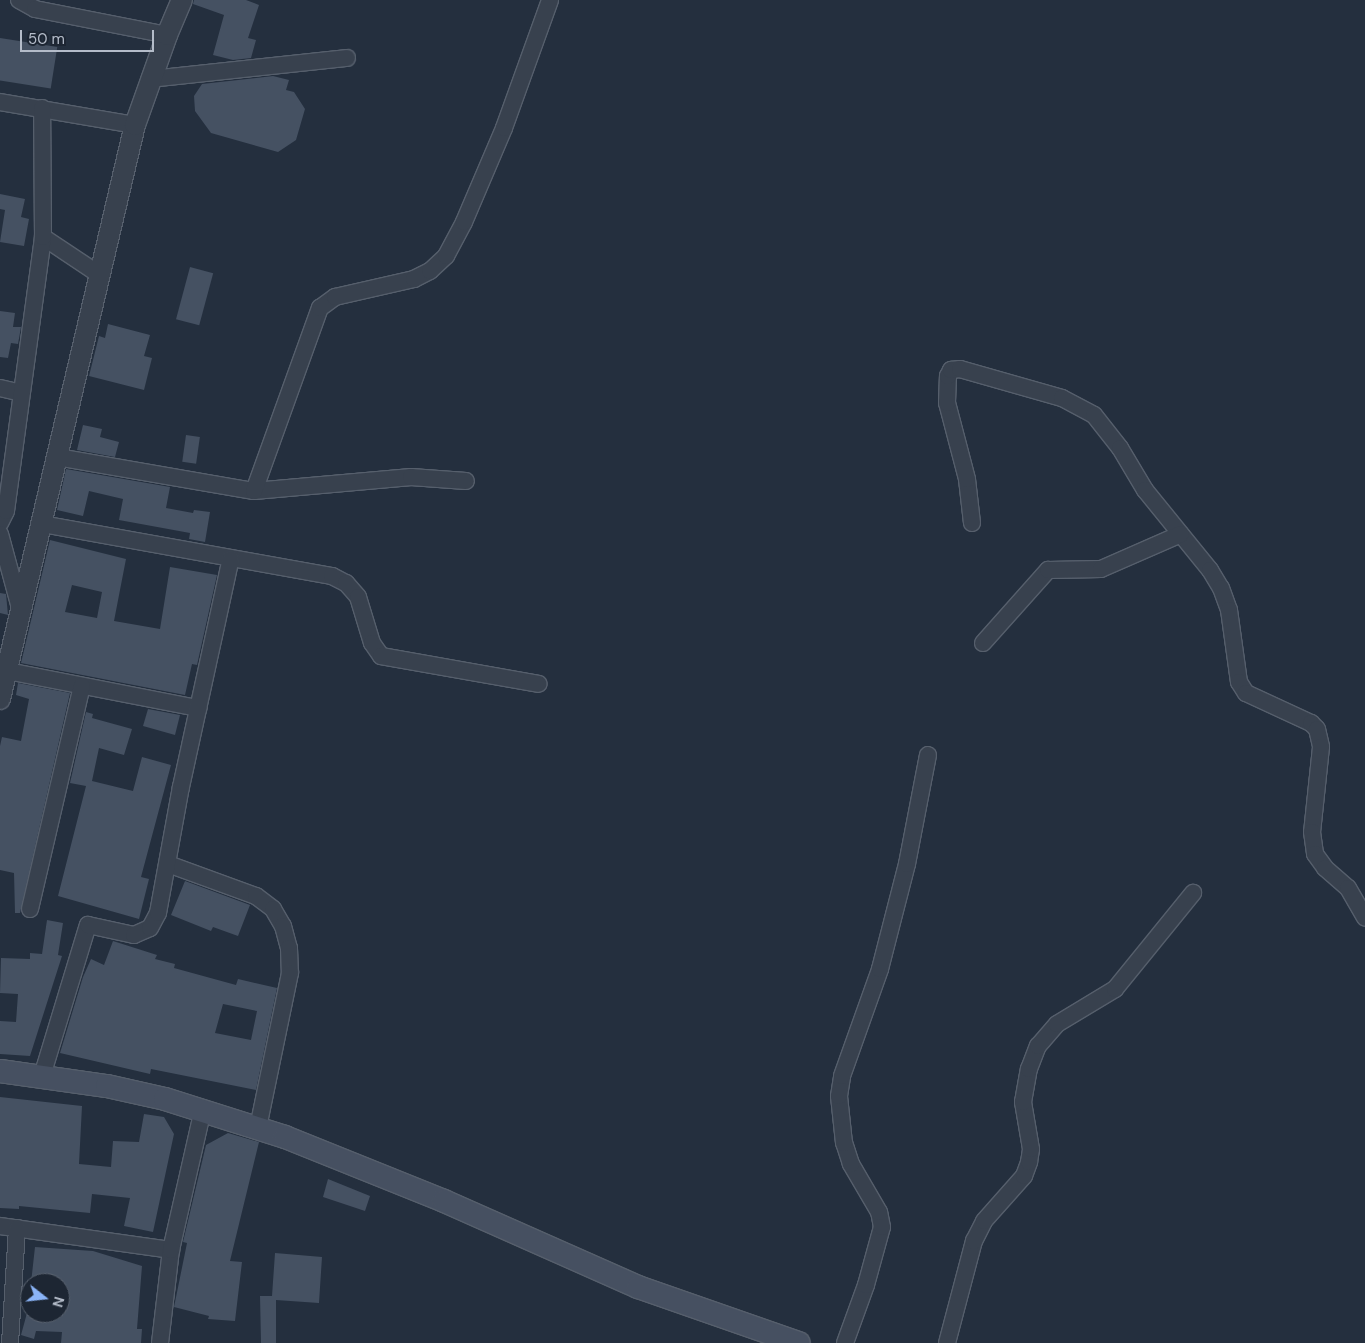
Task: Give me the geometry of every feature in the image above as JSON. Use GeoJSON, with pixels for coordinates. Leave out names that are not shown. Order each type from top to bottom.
{"type":"FeatureCollection","features":[{"type":"Feature","properties":{"kind":"main road"},"geometry":{"type":"LineString","coordinates":[[0,1071],[107,1086],[202,1109],[258,1128],[444,1201],[638,1287],[799,1343]]}},
{"type":"Feature","properties":{"kind":"street"},"geometry":{"type":"LineString","coordinates":[[19,0],[35,10],[166,35]]}},
{"type":"Feature","properties":{"kind":"street"},"geometry":{"type":"LineString","coordinates":[[0,699],[135,125],[166,35],[182,0]]}},
{"type":"Feature","properties":{"kind":"street"},"geometry":{"type":"LineString","coordinates":[[254,491],[320,308],[335,297],[414,279],[430,271],[446,256],[464,222],[504,128],[550,0]]}},
{"type":"Feature","properties":{"kind":"street"},"geometry":{"type":"LineString","coordinates":[[150,79],[347,58]]}},
{"type":"Feature","properties":{"kind":"street"},"geometry":{"type":"LineString","coordinates":[[0,102],[135,125]]}},
{"type":"Feature","properties":{"kind":"street"},"geometry":{"type":"LineString","coordinates":[[0,523],[6,511],[20,393],[35,318],[43,237],[42,108]]}},
{"type":"Feature","properties":{"kind":"street"},"geometry":{"type":"LineString","coordinates":[[43,237],[100,275]]}},
{"type":"Feature","properties":{"kind":"street"},"geometry":{"type":"LineString","coordinates":[[972,523],[967,479],[947,403],[948,376],[956,368],[1062,398],[1086,409],[1120,448],[1145,490],[1221,588],[1229,610],[1239,682],[1246,693],[1311,723],[1317,729],[1321,747],[1312,832],[1315,854],[1325,868],[1348,888],[1365,918]]}},
{"type":"Feature","properties":{"kind":"street"},"geometry":{"type":"LineString","coordinates":[[0,388],[20,393]]}},
{"type":"Feature","properties":{"kind":"street"},"geometry":{"type":"LineString","coordinates":[[57,457],[254,491],[411,476],[466,481]]}},
{"type":"Feature","properties":{"kind":"street"},"geometry":{"type":"LineString","coordinates":[[42,524],[332,576],[346,583],[358,597],[372,643],[381,656],[539,684]]}},
{"type":"Feature","properties":{"kind":"street"},"geometry":{"type":"LineString","coordinates":[[0,534],[21,612]]}},
{"type":"Feature","properties":{"kind":"street"},"geometry":{"type":"LineString","coordinates":[[983,642],[1048,570],[1101,569],[1180,534]]}},
{"type":"Feature","properties":{"kind":"street"},"geometry":{"type":"LineString","coordinates":[[42,1076],[88,925],[134,935],[150,928],[158,913],[198,708],[231,558]]}},
{"type":"Feature","properties":{"kind":"street"},"geometry":{"type":"LineString","coordinates":[[7,671],[198,708]]}},
{"type":"Feature","properties":{"kind":"street"},"geometry":{"type":"LineString","coordinates":[[30,909],[82,686]]}},
{"type":"Feature","properties":{"kind":"street"},"geometry":{"type":"LineString","coordinates":[[845,1343],[866,1285],[882,1227],[880,1212],[851,1164],[844,1143],[838,1096],[842,1076],[888,940],[907,864],[928,756]]}},
{"type":"Feature","properties":{"kind":"street"},"geometry":{"type":"LineString","coordinates":[[168,864],[256,896],[273,909],[283,926],[289,948],[290,973],[258,1128]]}},
{"type":"Feature","properties":{"kind":"street"},"geometry":{"type":"LineString","coordinates":[[947,1343],[974,1241],[984,1221],[1024,1176],[1029,1162],[1032,1149],[1023,1102],[1029,1069],[1038,1046],[1057,1024],[1115,989],[1193,893]]}},
{"type":"Feature","properties":{"kind":"street"},"geometry":{"type":"LineString","coordinates":[[160,1343],[171,1250],[202,1109]]}},
{"type":"Feature","properties":{"kind":"street"},"geometry":{"type":"LineString","coordinates":[[0,1226],[171,1250]]}},
{"type":"Feature","properties":{"kind":"street"},"geometry":{"type":"LineString","coordinates":[[10,1343],[17,1228]]}},
{"type":"Feature","properties":{"kind":"building"},"geometry":{"type":"Polygon","coordinates":[[[194,0],[246,0],[259,5],[248,38],[256,40],[251,58],[233,60],[213,55],[224,15],[193,4],[194,0]]]}},
{"type":"Feature","properties":{"kind":"building"},"geometry":{"type":"Polygon","coordinates":[[[0,38],[57,47],[51,89],[0,81],[0,38]]]}},
{"type":"Feature","properties":{"kind":"building"},"geometry":{"type":"Polygon","coordinates":[[[273,76],[289,80],[286,90],[294,92],[305,109],[296,140],[278,152],[211,133],[195,111],[194,96],[202,84],[273,76]]]}},
{"type":"Feature","properties":{"kind":"building"},"geometry":{"type":"Polygon","coordinates":[[[0,194],[25,199],[21,217],[29,219],[24,246],[0,242],[5,210],[0,209],[0,194]]]}},
{"type":"Feature","properties":{"kind":"building"},"geometry":{"type":"Polygon","coordinates":[[[190,267],[213,273],[199,325],[176,319],[190,267]]]}},
{"type":"Feature","properties":{"kind":"building"},"geometry":{"type":"Polygon","coordinates":[[[0,311],[15,313],[13,327],[21,327],[18,344],[11,343],[8,358],[0,357],[0,311]]]}},
{"type":"Feature","properties":{"kind":"building"},"geometry":{"type":"Polygon","coordinates":[[[108,324],[150,335],[144,356],[152,358],[144,390],[89,376],[99,336],[105,338],[108,324]]]}},
{"type":"Feature","properties":{"kind":"building"},"geometry":{"type":"Polygon","coordinates":[[[83,425],[102,429],[100,437],[119,442],[115,457],[77,450],[83,425]]]}},
{"type":"Feature","properties":{"kind":"building"},"geometry":{"type":"Polygon","coordinates":[[[186,435],[200,437],[196,464],[182,462],[186,435]]]}},
{"type":"Feature","properties":{"kind":"building"},"geometry":{"type":"Polygon","coordinates":[[[66,469],[170,487],[166,508],[193,513],[194,510],[210,512],[205,542],[189,539],[190,533],[119,520],[123,499],[89,491],[83,516],[57,510],[66,469]]]}},
{"type":"Feature","properties":{"kind":"building"},"geometry":{"type":"Polygon","coordinates":[[[50,540],[126,559],[114,621],[160,629],[170,567],[217,575],[197,665],[192,664],[185,695],[21,663],[50,540]],[[72,585],[65,612],[97,618],[102,592],[72,585]]]}},
{"type":"Feature","properties":{"kind":"building"},"geometry":{"type":"Polygon","coordinates":[[[0,593],[6,594],[8,615],[0,613],[0,593]]]}},
{"type":"Feature","properties":{"kind":"building"},"geometry":{"type":"Polygon","coordinates":[[[18,683],[70,693],[20,913],[15,913],[14,873],[0,870],[0,746],[2,737],[21,741],[29,699],[16,695],[18,683]]]}},
{"type":"Feature","properties":{"kind":"building"},"geometry":{"type":"Polygon","coordinates":[[[148,709],[180,715],[175,735],[143,726],[148,709]]]}},
{"type":"Feature","properties":{"kind":"building"},"geometry":{"type":"Polygon","coordinates":[[[86,712],[93,714],[92,718],[132,729],[124,755],[99,748],[92,781],[133,791],[142,757],[171,765],[141,877],[149,879],[139,919],[58,896],[86,786],[70,783],[86,712]]]}},
{"type":"Feature","properties":{"kind":"building"},"geometry":{"type":"Polygon","coordinates":[[[185,881],[250,905],[238,936],[213,927],[211,931],[171,915],[185,881]]]}},
{"type":"Feature","properties":{"kind":"building"},"geometry":{"type":"Polygon","coordinates":[[[47,920],[63,923],[58,955],[62,956],[30,1056],[0,1054],[0,1021],[16,1022],[18,994],[0,993],[1,958],[30,959],[30,953],[42,954],[47,920]]]}},
{"type":"Feature","properties":{"kind":"building"},"geometry":{"type":"Polygon","coordinates":[[[113,941],[157,955],[155,959],[175,964],[174,968],[236,985],[238,979],[277,988],[256,1090],[151,1069],[150,1074],[60,1053],[83,977],[91,959],[104,965],[113,941]],[[223,1004],[215,1033],[251,1040],[257,1011],[223,1004]]]}},
{"type":"Feature","properties":{"kind":"building"},"geometry":{"type":"Polygon","coordinates":[[[0,1097],[82,1106],[79,1164],[111,1167],[113,1141],[139,1142],[144,1114],[164,1117],[174,1134],[153,1232],[124,1226],[130,1198],[92,1194],[90,1213],[19,1206],[19,1209],[0,1208],[0,1097]]]}},
{"type":"Feature","properties":{"kind":"building"},"geometry":{"type":"Polygon","coordinates":[[[228,1133],[259,1142],[230,1261],[242,1262],[235,1321],[208,1319],[209,1316],[174,1307],[187,1243],[183,1242],[206,1145],[228,1133]]]}},
{"type":"Feature","properties":{"kind":"building"},"geometry":{"type":"Polygon","coordinates":[[[328,1179],[370,1196],[365,1211],[323,1197],[328,1179]]]}},
{"type":"Feature","properties":{"kind":"building"},"geometry":{"type":"Polygon","coordinates":[[[35,1247],[93,1251],[142,1266],[137,1329],[142,1329],[141,1343],[61,1343],[62,1332],[36,1331],[34,1339],[21,1335],[24,1323],[70,1323],[70,1273],[32,1273],[35,1247]]]}},
{"type":"Feature","properties":{"kind":"building"},"geometry":{"type":"Polygon","coordinates":[[[275,1253],[322,1257],[319,1303],[276,1300],[276,1343],[261,1343],[260,1296],[272,1296],[275,1253]]]}}]}
